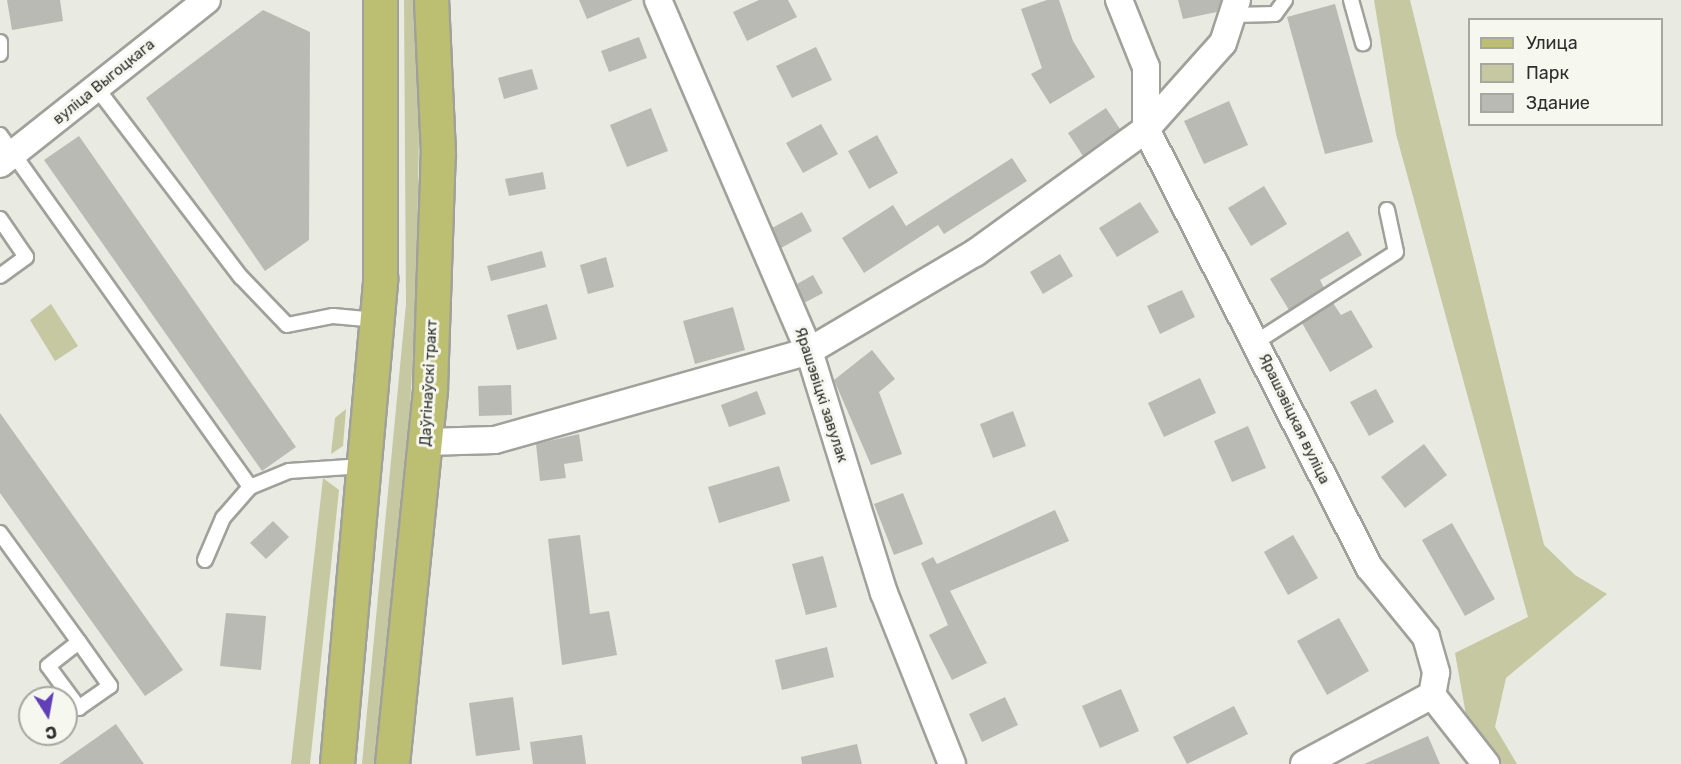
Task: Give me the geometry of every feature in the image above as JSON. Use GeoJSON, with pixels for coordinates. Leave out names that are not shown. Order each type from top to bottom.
{"type":"FeatureCollection","features":[{"type":"Feature","properties":{"kind":"main road"},"geometry":{"type":"LineString","coordinates":[[337,764],[366,465],[377,320],[380,0]]}},
{"type":"Feature","properties":{"kind":"main road","name":"Даўгінаўскі тракт"},"geometry":{"type":"LineString","coordinates":[[392,764],[426,442],[438,153],[430,0]]}},
{"type":"Feature","properties":{"kind":"street","name":"Ярашэвіцкі завулак"},"geometry":{"type":"LineString","coordinates":[[658,0],[809,351],[884,593],[952,764]]}},
{"type":"Feature","properties":{"kind":"street","name":"Ярашэвіцкая вуліца"},"geometry":{"type":"LineString","coordinates":[[1119,0],[1146,67],[1146,129],[1370,568],[1426,637],[1436,673],[1432,695]]}},
{"type":"Feature","properties":{"kind":"street","name":"вуліца Выгоцкага"},"geometry":{"type":"LineString","coordinates":[[5,151],[96,87],[204,1]]}},
{"type":"Feature","properties":{"kind":"street"},"geometry":{"type":"LineString","coordinates":[[426,442],[495,440],[809,351],[975,253],[1146,129],[1213,57],[1236,7]]}},
{"type":"Feature","properties":{"kind":"street"},"geometry":{"type":"LineString","coordinates":[[1304,764],[1432,695],[1486,764]]}},
{"type":"Feature","properties":{"kind":"lane"},"geometry":{"type":"LineString","coordinates":[[1236,7],[1275,14],[1285,0]]}},
{"type":"Feature","properties":{"kind":"lane"},"geometry":{"type":"LineString","coordinates":[[1351,0],[1362,43]]}},
{"type":"Feature","properties":{"kind":"lane"},"geometry":{"type":"LineString","coordinates":[[0,42],[0,54]]}},
{"type":"Feature","properties":{"kind":"lane"},"geometry":{"type":"LineString","coordinates":[[96,87],[241,277],[288,325],[333,316],[377,320]]}},
{"type":"Feature","properties":{"kind":"lane"},"geometry":{"type":"LineString","coordinates":[[5,151],[250,486]]}},
{"type":"Feature","properties":{"kind":"lane"},"geometry":{"type":"LineString","coordinates":[[1256,342],[1396,252],[1387,210]]}},
{"type":"Feature","properties":{"kind":"lane"},"geometry":{"type":"LineString","coordinates":[[0,219],[26,257],[0,276]]}},
{"type":"Feature","properties":{"kind":"lane"},"geometry":{"type":"LineString","coordinates":[[205,560],[223,518],[250,486],[288,471],[366,465]]}},
{"type":"Feature","properties":{"kind":"lane"},"geometry":{"type":"LineString","coordinates":[[0,533],[79,642],[110,686],[79,708],[48,666],[79,642]]}},
{"type":"Feature","properties":{"kind":"green space"},"geometry":{"type":"Polygon","coordinates":[[[404,0],[416,0],[420,82],[416,298],[408,445],[375,764],[362,764],[406,304],[404,0]]]}},
{"type":"Feature","properties":{"kind":"green space"},"geometry":{"type":"Polygon","coordinates":[[[1374,0],[1410,0],[1544,545],[1575,575],[1607,594],[1506,678],[1495,727],[1517,764],[1502,764],[1466,715],[1455,653],[1528,617],[1396,134],[1374,0]]]}},
{"type":"Feature","properties":{"kind":"green space"},"geometry":{"type":"Polygon","coordinates":[[[51,304],[78,346],[55,361],[30,320],[51,304]]]}},
{"type":"Feature","properties":{"kind":"green space"},"geometry":{"type":"Polygon","coordinates":[[[346,409],[343,446],[331,454],[335,418],[346,409]]]}},
{"type":"Feature","properties":{"kind":"green space"},"geometry":{"type":"Polygon","coordinates":[[[323,478],[339,490],[310,764],[291,764],[323,478]]]}},
{"type":"Feature","properties":{"kind":"building"},"geometry":{"type":"Polygon","coordinates":[[[7,0],[60,0],[63,21],[12,30],[7,0]]]}},
{"type":"Feature","properties":{"kind":"building"},"geometry":{"type":"Polygon","coordinates":[[[579,0],[633,0],[587,19],[579,0]]]}},
{"type":"Feature","properties":{"kind":"building"},"geometry":{"type":"Polygon","coordinates":[[[759,0],[788,0],[797,17],[747,41],[733,12],[759,0]]]}},
{"type":"Feature","properties":{"kind":"building"},"geometry":{"type":"Polygon","coordinates":[[[1047,0],[1059,0],[1073,41],[1095,77],[1050,104],[1031,74],[1042,68],[1021,9],[1047,0]]]}},
{"type":"Feature","properties":{"kind":"building"},"geometry":{"type":"Polygon","coordinates":[[[1178,0],[1221,0],[1217,12],[1183,19],[1178,0]]]}},
{"type":"Feature","properties":{"kind":"building"},"geometry":{"type":"Polygon","coordinates":[[[1335,4],[1373,142],[1325,154],[1287,17],[1335,4]]]}},
{"type":"Feature","properties":{"kind":"building"},"geometry":{"type":"Polygon","coordinates":[[[263,10],[310,32],[309,240],[265,271],[146,98],[263,10]]]}},
{"type":"Feature","properties":{"kind":"building"},"geometry":{"type":"Polygon","coordinates":[[[639,37],[647,58],[609,72],[601,51],[639,37]]]}},
{"type":"Feature","properties":{"kind":"building"},"geometry":{"type":"Polygon","coordinates":[[[816,47],[832,80],[792,98],[776,66],[816,47]]]}},
{"type":"Feature","properties":{"kind":"building"},"geometry":{"type":"Polygon","coordinates":[[[532,69],[538,89],[504,99],[498,78],[532,69]]]}},
{"type":"Feature","properties":{"kind":"building"},"geometry":{"type":"Polygon","coordinates":[[[1229,101],[1248,145],[1204,164],[1184,121],[1229,101]]]}},
{"type":"Feature","properties":{"kind":"building"},"geometry":{"type":"Polygon","coordinates":[[[651,108],[668,151],[627,167],[610,125],[651,108]]]}},
{"type":"Feature","properties":{"kind":"building"},"geometry":{"type":"Polygon","coordinates":[[[1106,108],[1120,129],[1083,156],[1068,133],[1106,108]]]}},
{"type":"Feature","properties":{"kind":"building"},"geometry":{"type":"Polygon","coordinates":[[[821,124],[838,154],[803,173],[786,143],[821,124]]]}},
{"type":"Feature","properties":{"kind":"building"},"geometry":{"type":"Polygon","coordinates":[[[877,135],[898,173],[869,189],[848,151],[877,135]]]}},
{"type":"Feature","properties":{"kind":"building"},"geometry":{"type":"Polygon","coordinates":[[[79,136],[296,447],[262,471],[44,160],[79,136]]]}},
{"type":"Feature","properties":{"kind":"building"},"geometry":{"type":"Polygon","coordinates":[[[1012,158],[1027,181],[944,234],[938,225],[864,273],[842,238],[893,205],[906,226],[1012,158]]]}},
{"type":"Feature","properties":{"kind":"building"},"geometry":{"type":"Polygon","coordinates":[[[543,172],[546,189],[509,196],[505,179],[543,172]]]}},
{"type":"Feature","properties":{"kind":"building"},"geometry":{"type":"Polygon","coordinates":[[[1264,186],[1287,224],[1251,246],[1228,208],[1264,186]]]}},
{"type":"Feature","properties":{"kind":"building"},"geometry":{"type":"Polygon","coordinates":[[[1140,202],[1159,232],[1117,257],[1099,228],[1140,202]]]}},
{"type":"Feature","properties":{"kind":"building"},"geometry":{"type":"Polygon","coordinates":[[[802,212],[812,231],[781,248],[772,228],[802,212]]]}},
{"type":"Feature","properties":{"kind":"building"},"geometry":{"type":"Polygon","coordinates":[[[1348,231],[1362,255],[1320,280],[1324,288],[1289,310],[1270,279],[1348,231]]]}},
{"type":"Feature","properties":{"kind":"building"},"geometry":{"type":"Polygon","coordinates":[[[542,251],[546,267],[491,281],[487,266],[542,251]]]}},
{"type":"Feature","properties":{"kind":"building"},"geometry":{"type":"Polygon","coordinates":[[[1060,254],[1073,276],[1043,294],[1030,272],[1060,254]]]}},
{"type":"Feature","properties":{"kind":"building"},"geometry":{"type":"Polygon","coordinates":[[[606,257],[614,287],[588,294],[580,265],[606,257]]]}},
{"type":"Feature","properties":{"kind":"building"},"geometry":{"type":"Polygon","coordinates":[[[813,275],[823,293],[804,303],[797,284],[813,275]]]}},
{"type":"Feature","properties":{"kind":"building"},"geometry":{"type":"Polygon","coordinates":[[[1182,290],[1195,317],[1160,334],[1147,306],[1182,290]]]}},
{"type":"Feature","properties":{"kind":"building"},"geometry":{"type":"Polygon","coordinates":[[[1333,303],[1341,315],[1351,310],[1373,347],[1330,372],[1302,323],[1333,303]]]}},
{"type":"Feature","properties":{"kind":"building"},"geometry":{"type":"Polygon","coordinates":[[[547,304],[557,339],[517,350],[507,315],[547,304]]]}},
{"type":"Feature","properties":{"kind":"building"},"geometry":{"type":"Polygon","coordinates":[[[733,307],[745,350],[695,364],[683,321],[733,307]]]}},
{"type":"Feature","properties":{"kind":"building"},"geometry":{"type":"Polygon","coordinates":[[[872,350],[895,379],[879,392],[902,454],[871,465],[834,380],[872,350]]]}},
{"type":"Feature","properties":{"kind":"building"},"geometry":{"type":"Polygon","coordinates":[[[1200,378],[1216,413],[1164,437],[1148,403],[1200,378]]]}},
{"type":"Feature","properties":{"kind":"building"},"geometry":{"type":"Polygon","coordinates":[[[511,385],[512,415],[479,416],[478,386],[511,385]]]}},
{"type":"Feature","properties":{"kind":"building"},"geometry":{"type":"Polygon","coordinates":[[[1376,389],[1394,422],[1369,436],[1350,402],[1376,389]]]}},
{"type":"Feature","properties":{"kind":"building"},"geometry":{"type":"Polygon","coordinates":[[[757,391],[766,414],[729,427],[721,405],[757,391]]]}},
{"type":"Feature","properties":{"kind":"building"},"geometry":{"type":"Polygon","coordinates":[[[1013,411],[1026,446],[993,458],[980,424],[1013,411]]]}},
{"type":"Feature","properties":{"kind":"building"},"geometry":{"type":"Polygon","coordinates":[[[0,413],[183,670],[145,696],[0,493],[0,413]]]}},
{"type":"Feature","properties":{"kind":"building"},"geometry":{"type":"Polygon","coordinates":[[[1248,426],[1266,468],[1232,482],[1214,441],[1248,426]]]}},
{"type":"Feature","properties":{"kind":"building"},"geometry":{"type":"Polygon","coordinates":[[[579,434],[583,461],[564,464],[566,478],[540,481],[536,444],[579,434]]]}},
{"type":"Feature","properties":{"kind":"building"},"geometry":{"type":"Polygon","coordinates":[[[1424,444],[1447,475],[1405,508],[1381,477],[1424,444]]]}},
{"type":"Feature","properties":{"kind":"building"},"geometry":{"type":"Polygon","coordinates":[[[779,466],[790,501],[719,523],[708,487],[779,466]]]}},
{"type":"Feature","properties":{"kind":"building"},"geometry":{"type":"Polygon","coordinates":[[[903,493],[923,544],[894,555],[874,504],[903,493]]]}},
{"type":"Feature","properties":{"kind":"building"},"geometry":{"type":"Polygon","coordinates":[[[1055,510],[1069,541],[950,591],[987,663],[952,680],[929,635],[948,625],[921,563],[933,557],[937,564],[1055,510]]]}},
{"type":"Feature","properties":{"kind":"building"},"geometry":{"type":"Polygon","coordinates":[[[273,521],[289,537],[266,559],[250,543],[273,521]]]}},
{"type":"Feature","properties":{"kind":"building"},"geometry":{"type":"Polygon","coordinates":[[[1452,523],[1495,599],[1465,616],[1422,540],[1452,523]]]}},
{"type":"Feature","properties":{"kind":"building"},"geometry":{"type":"Polygon","coordinates":[[[580,535],[590,614],[609,611],[617,655],[562,665],[548,539],[580,535]]]}},
{"type":"Feature","properties":{"kind":"building"},"geometry":{"type":"Polygon","coordinates":[[[1293,535],[1318,578],[1288,595],[1264,552],[1293,535]]]}},
{"type":"Feature","properties":{"kind":"building"},"geometry":{"type":"Polygon","coordinates":[[[823,556],[837,607],[806,615],[792,564],[823,556]]]}},
{"type":"Feature","properties":{"kind":"building"},"geometry":{"type":"Polygon","coordinates":[[[226,613],[266,616],[261,670],[220,666],[226,613]]]}},
{"type":"Feature","properties":{"kind":"building"},"geometry":{"type":"Polygon","coordinates":[[[1339,618],[1369,671],[1327,695],[1297,641],[1339,618]]]}},
{"type":"Feature","properties":{"kind":"building"},"geometry":{"type":"Polygon","coordinates":[[[827,647],[834,677],[782,690],[775,660],[827,647]]]}},
{"type":"Feature","properties":{"kind":"building"},"geometry":{"type":"Polygon","coordinates":[[[1121,689],[1139,731],[1100,748],[1082,706],[1121,689]]]}},
{"type":"Feature","properties":{"kind":"building"},"geometry":{"type":"Polygon","coordinates":[[[513,697],[520,750],[476,756],[469,703],[513,697]]]}},
{"type":"Feature","properties":{"kind":"building"},"geometry":{"type":"Polygon","coordinates":[[[1005,697],[1018,725],[982,742],[969,714],[1005,697]]]}},
{"type":"Feature","properties":{"kind":"building"},"geometry":{"type":"Polygon","coordinates":[[[1234,706],[1248,734],[1187,764],[1173,737],[1234,706]]]}},
{"type":"Feature","properties":{"kind":"building"},"geometry":{"type":"Polygon","coordinates":[[[116,724],[144,764],[59,764],[116,724]]]}},
{"type":"Feature","properties":{"kind":"building"},"geometry":{"type":"Polygon","coordinates":[[[582,735],[586,764],[533,764],[530,742],[582,735]]]}},
{"type":"Feature","properties":{"kind":"building"},"geometry":{"type":"Polygon","coordinates":[[[1428,736],[1440,764],[1364,764],[1428,736]]]}},
{"type":"Feature","properties":{"kind":"building"},"geometry":{"type":"Polygon","coordinates":[[[857,744],[862,764],[802,764],[801,757],[857,744]]]}}]}
